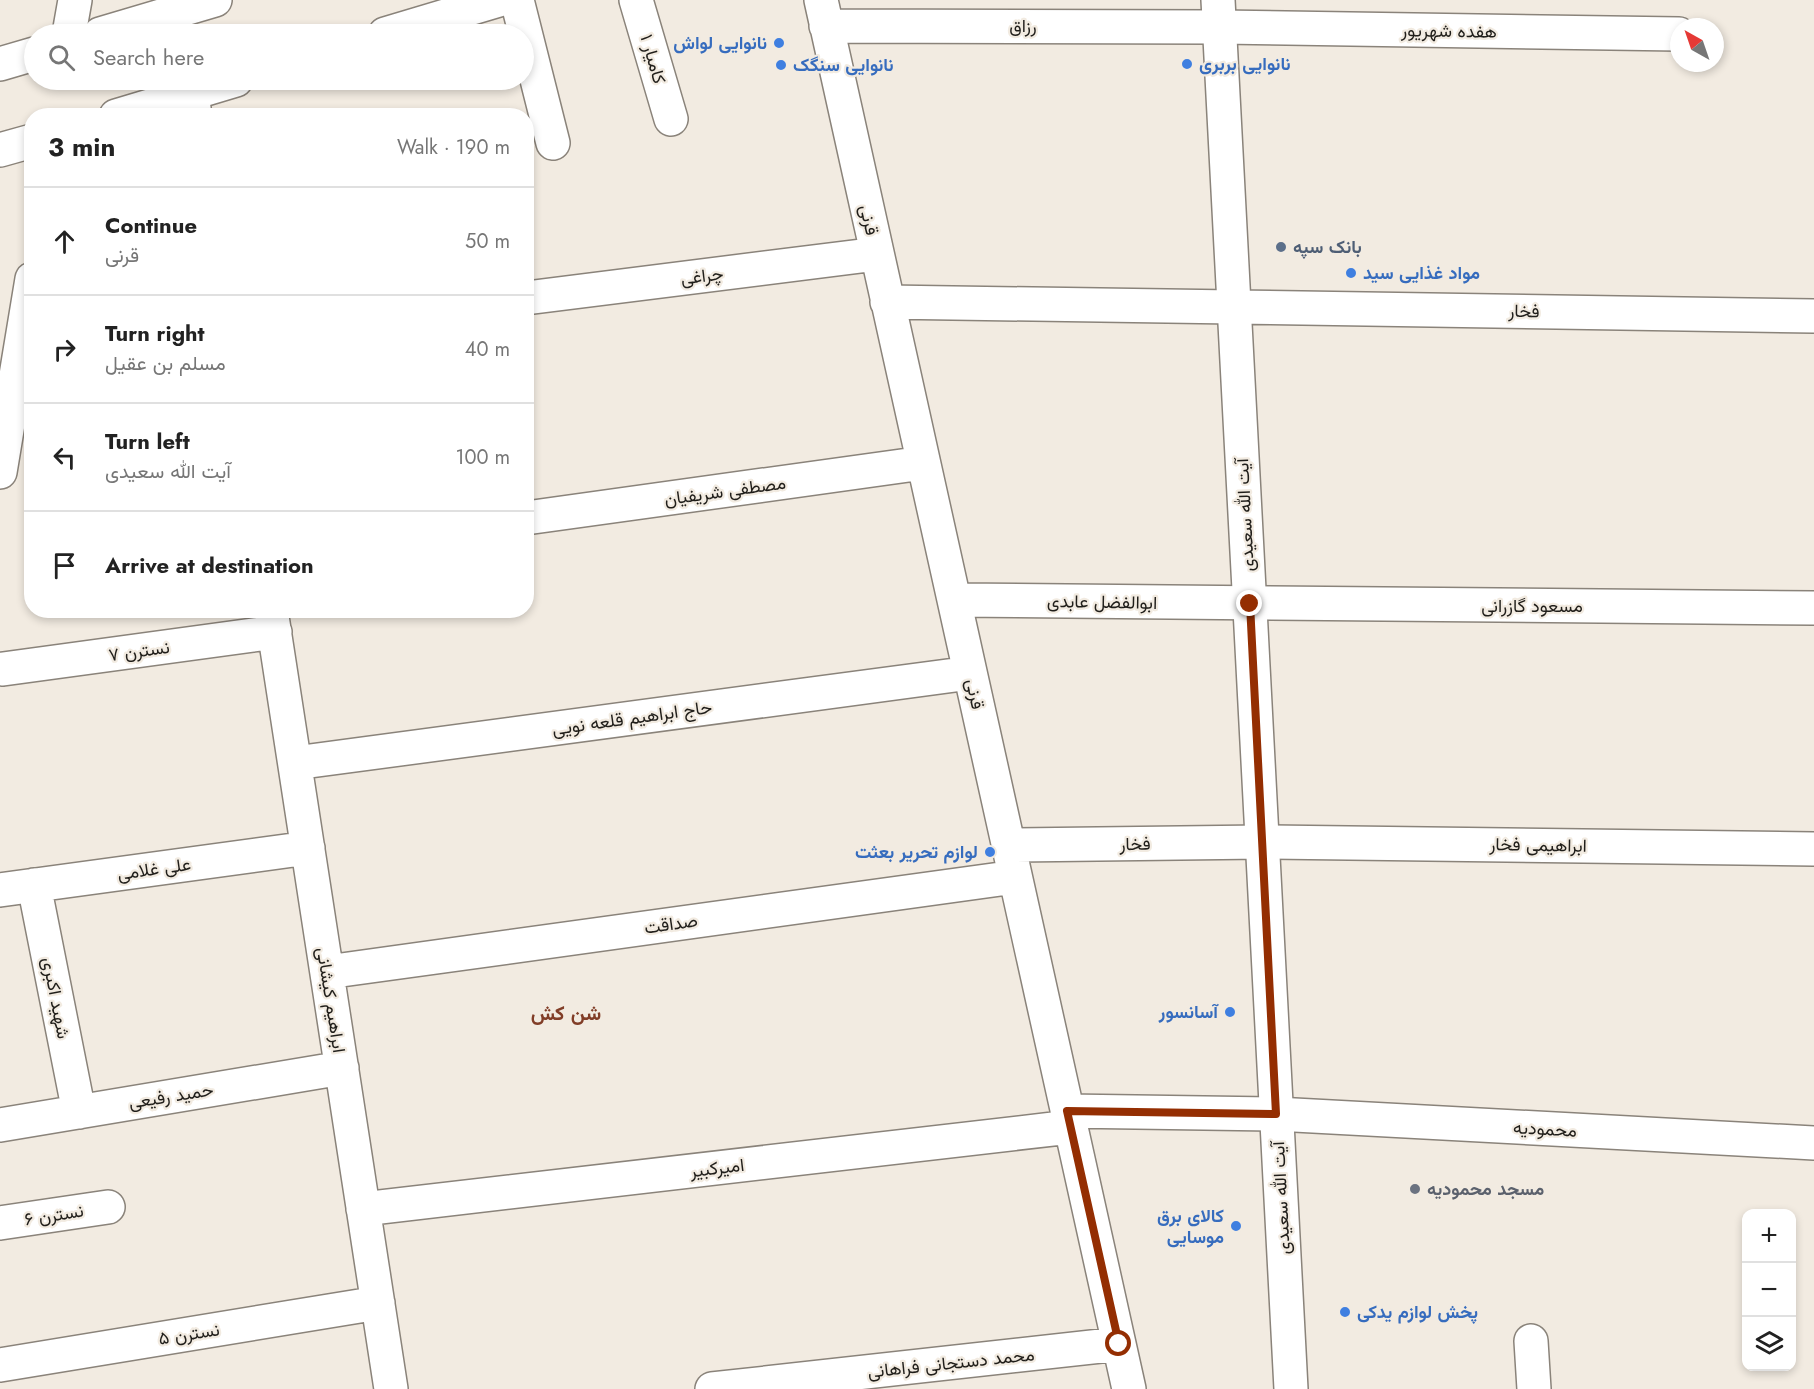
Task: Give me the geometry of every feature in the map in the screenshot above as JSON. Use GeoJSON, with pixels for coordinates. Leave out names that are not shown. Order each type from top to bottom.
{"type":"FeatureCollection","features":[{"type":"Feature","properties":{"kind":"street"},"geometry":{"type":"LineString","coordinates":[[71,24],[75,0]]}},
{"type":"Feature","properties":{"kind":"street"},"geometry":{"type":"LineString","coordinates":[[134,24],[215,0]]}},
{"type":"Feature","properties":{"kind":"street"},"geometry":{"type":"LineString","coordinates":[[419,24],[499,0]]}},
{"type":"Feature","properties":{"kind":"street"},"geometry":{"type":"LineString","coordinates":[[517,0],[523,24]]}},
{"type":"Feature","properties":{"kind":"street","name":"کامیار ۱"},"geometry":{"type":"LineString","coordinates":[[636,0],[671,119]]}},
{"type":"Feature","properties":{"kind":"street","name":"رزاق"},"geometry":{"type":"LineString","coordinates":[[823,13],[1219,14]]}},
{"type":"Feature","properties":{"kind":"street","name":"قرنی"},"geometry":{"type":"LineString","coordinates":[[823,13],[1129,1389]]}},
{"type":"Feature","properties":{"kind":"street","name":"هفده شهریور"},"geometry":{"type":"LineString","coordinates":[[1219,14],[1670,34]]}},
{"type":"Feature","properties":{"kind":"street","name":"آیت الله سعیدی"},"geometry":{"type":"LineString","coordinates":[[1219,14],[1291,1389]]}},
{"type":"Feature","properties":{"kind":"street"},"geometry":{"type":"LineString","coordinates":[[0,64],[24,57]]}},
{"type":"Feature","properties":{"kind":"street"},"geometry":{"type":"LineString","coordinates":[[534,68],[553,143]]}},
{"type":"Feature","properties":{"kind":"street"},"geometry":{"type":"LineString","coordinates":[[167,108],[193,104],[218,90]]}},
{"type":"Feature","properties":{"kind":"street"},"geometry":{"type":"LineString","coordinates":[[0,150],[24,143]]}},
{"type":"Feature","properties":{"kind":"street","name":"چراغی"},"geometry":{"type":"LineString","coordinates":[[534,297],[877,254]]}},
{"type":"Feature","properties":{"kind":"street","name":"فخار"},"geometry":{"type":"LineString","coordinates":[[887,302],[1814,316]]}},
{"type":"Feature","properties":{"kind":"street"},"geometry":{"type":"LineString","coordinates":[[0,472],[24,327]]}},
{"type":"Feature","properties":{"kind":"street","name":"مصطفی شریفیان"},"geometry":{"type":"LineString","coordinates":[[534,517],[923,464]]}},
{"type":"Feature","properties":{"kind":"street","name":"ابوالفضل عابدی"},"geometry":{"type":"LineString","coordinates":[[954,600],[1250,604]]}},
{"type":"Feature","properties":{"kind":"street","name":"مسعود گازرانی"},"geometry":{"type":"LineString","coordinates":[[1250,604],[1814,609]]}},
{"type":"Feature","properties":{"kind":"street","name":"نسترن ۷"},"geometry":{"type":"LineString","coordinates":[[3,669],[273,621]]}},
{"type":"Feature","properties":{"kind":"street","name":"ابراهیم کیشانی"},"geometry":{"type":"LineString","coordinates":[[273,621],[391,1389]]}},
{"type":"Feature","properties":{"kind":"street","name":"حاج ابراهیم قلعه نویی"},"geometry":{"type":"LineString","coordinates":[[295,762],[970,673]]}},
{"type":"Feature","properties":{"kind":"street","name":"فخار"},"geometry":{"type":"LineString","coordinates":[[1008,845],[1262,842]]}},
{"type":"Feature","properties":{"kind":"street","name":"ابراهیمی فخار"},"geometry":{"type":"LineString","coordinates":[[1262,842],[1814,849]]}},
{"type":"Feature","properties":{"kind":"street","name":"علی غلامی"},"geometry":{"type":"LineString","coordinates":[[0,890],[308,848]]}},
{"type":"Feature","properties":{"kind":"street","name":"صداقت"},"geometry":{"type":"LineString","coordinates":[[327,972],[1015,877]]}},
{"type":"Feature","properties":{"kind":"street","name":"شهید اکبری"},"geometry":{"type":"LineString","coordinates":[[34,885],[79,1112]]}},
{"type":"Feature","properties":{"kind":"street","name":"حمید رفیعی"},"geometry":{"type":"LineString","coordinates":[[0,1125],[342,1068]]}},
{"type":"Feature","properties":{"kind":"street","name":"محمودیه"},"geometry":{"type":"LineString","coordinates":[[1069,1119],[1276,1114],[1814,1143]]}},
{"type":"Feature","properties":{"kind":"street","name":"امیرکبیر"},"geometry":{"type":"LineString","coordinates":[[363,1209],[1069,1119]]}},
{"type":"Feature","properties":{"kind":"street","name":"نسترن ۶"},"geometry":{"type":"LineString","coordinates":[[0,1223],[108,1207]]}},
{"type":"Feature","properties":{"kind":"street","name":"نسترن ۵"},"geometry":{"type":"LineString","coordinates":[[0,1365],[378,1303]]}},
{"type":"Feature","properties":{"kind":"street"},"geometry":{"type":"LineString","coordinates":[[1531,1341],[1534,1389]]}},
{"type":"Feature","properties":{"kind":"street","name":"محمد دستجانی فراهانی"},"geometry":{"type":"LineString","coordinates":[[712,1389],[1119,1344]]}},
{"type":"Feature","properties":{"kind":"place","name":"نانوایی لواش"},"geometry":{"type":"Point","coordinates":[779,43]}},
{"type":"Feature","properties":{"kind":"place","name":"نانوایی بربری"},"geometry":{"type":"Point","coordinates":[1187,64]}},
{"type":"Feature","properties":{"kind":"place","name":"نانوایی سنگک"},"geometry":{"type":"Point","coordinates":[781,65]}},
{"type":"Feature","properties":{"kind":"place","name":"بانک سپه"},"geometry":{"type":"Point","coordinates":[1281,247]}},
{"type":"Feature","properties":{"kind":"place","name":"مواد غذایی سید"},"geometry":{"type":"Point","coordinates":[1351,273]}},
{"type":"Feature","properties":{"kind":"place","name":"لوازم تحریر بعثت"},"geometry":{"type":"Point","coordinates":[990,852]}},
{"type":"Feature","properties":{"kind":"place","name":"آسانسور"},"geometry":{"type":"Point","coordinates":[1230,1012]}},
{"type":"Feature","properties":{"kind":"place","name":"مسجد محمودیه"},"geometry":{"type":"Point","coordinates":[1415,1189]}},
{"type":"Feature","properties":{"kind":"place","name":"کالای برق موسایی"},"geometry":{"type":"Point","coordinates":[1236,1226]}},
{"type":"Feature","properties":{"kind":"place","name":"پخش لوازم یدکی"},"geometry":{"type":"Point","coordinates":[1345,1312]}},
{"type":"Feature","properties":{"kind":"district","name":"شن کش"},"geometry":{"type":"Point","coordinates":[566,1013]}},
{"type":"Feature","properties":{"kind":"route"},"geometry":{"type":"LineString","coordinates":[[1119,1344],[1067,1111],[1276,1114],[1250,604]]}}]}
